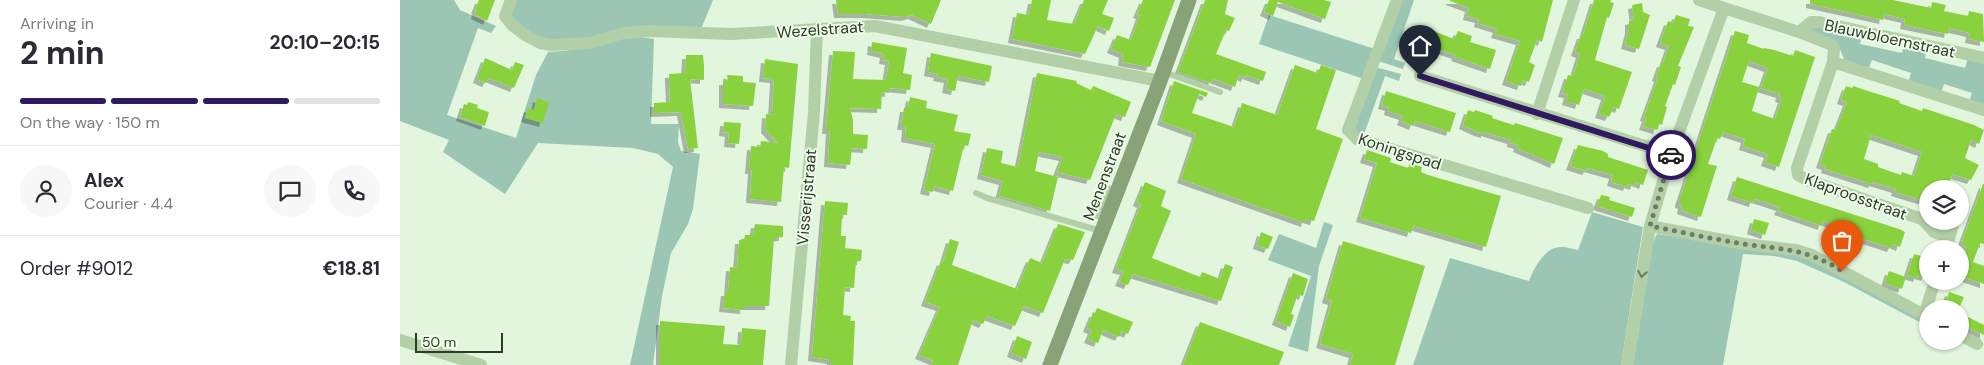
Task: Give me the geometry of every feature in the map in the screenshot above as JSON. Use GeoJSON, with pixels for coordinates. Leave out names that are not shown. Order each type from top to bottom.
{"type":"FeatureCollection","features":[{"type":"Feature","properties":{"kind":"main road","name":"Menenstraat"},"geometry":{"type":"LineString","coordinates":[[1050,365],[1189,0]]}},
{"type":"Feature","properties":{"kind":"street","name":"Wezelstraat"},"geometry":{"type":"LineString","coordinates":[[511,0],[505,16],[525,36],[540,44],[590,43],[623,33],[649,31],[731,34],[875,26],[1161,76]]}},
{"type":"Feature","properties":{"kind":"street","name":"Koningspad"},"geometry":{"type":"LineString","coordinates":[[1397,0],[1354,109],[1348,130],[1352,136],[1588,208]]}},
{"type":"Feature","properties":{"kind":"street"},"geometry":{"type":"LineString","coordinates":[[1537,114],[1574,0]]}},
{"type":"Feature","properties":{"kind":"street"},"geometry":{"type":"LineString","coordinates":[[1699,0],[1799,32],[1832,45],[1834,48],[1833,62],[1984,110]]}},
{"type":"Feature","properties":{"kind":"street"},"geometry":{"type":"LineString","coordinates":[[1627,365],[1650,226],[1671,154],[1724,8]]}},
{"type":"Feature","properties":{"kind":"street","name":"Blauwbloemstraat"},"geometry":{"type":"LineString","coordinates":[[1799,32],[1811,22],[1819,22],[1984,58]]}},
{"type":"Feature","properties":{"kind":"street","name":"Visserijstraat"},"geometry":{"type":"LineString","coordinates":[[791,365],[814,112],[817,28]]}},
{"type":"Feature","properties":{"kind":"street","name":"Klaproosstraat"},"geometry":{"type":"LineString","coordinates":[[1833,62],[1796,168],[1798,175],[1807,180],[1922,219],[1943,240]]}},
{"type":"Feature","properties":{"kind":"street"},"geometry":{"type":"LineString","coordinates":[[1420,76],[1537,114],[1671,154]]}},
{"type":"Feature","properties":{"kind":"street"},"geometry":{"type":"LineString","coordinates":[[1650,226],[1812,255],[1919,312]]}},
{"type":"Feature","properties":{"kind":"street"},"geometry":{"type":"LineString","coordinates":[[400,340],[481,365]]}},
{"type":"Feature","properties":{"kind":"street"},"geometry":{"type":"LineString","coordinates":[[1969,340],[1977,344]]}},
{"type":"Feature","properties":{"kind":"lane"},"geometry":{"type":"LineString","coordinates":[[1161,76],[1220,92]]}},
{"type":"Feature","properties":{"kind":"lane"},"geometry":{"type":"LineString","coordinates":[[976,193],[987,198],[1101,231]]}},
{"type":"Feature","properties":{"kind":"green space"},"geometry":{"type":"Polygon","coordinates":[[[400,0],[454,0],[460,10],[496,26],[491,33],[478,28],[447,115],[516,138],[536,75],[548,52],[573,50],[625,38],[644,37],[654,39],[651,124],[679,124],[678,142],[681,151],[700,154],[693,209],[688,224],[671,253],[662,296],[653,365],[630,365],[673,167],[658,154],[633,148],[538,143],[505,194],[443,152],[449,140],[400,121],[400,0]]]}},
{"type":"Feature","properties":{"kind":"green space"},"geometry":{"type":"Polygon","coordinates":[[[516,0],[713,0],[701,29],[586,40],[551,41],[534,35],[511,17],[516,0]]]}},
{"type":"Feature","properties":{"kind":"green space"},"geometry":{"type":"Polygon","coordinates":[[[1400,0],[1414,0],[1394,59],[1405,63],[1403,69],[1378,61],[1400,0]]]}},
{"type":"Feature","properties":{"kind":"green space"},"geometry":{"type":"Polygon","coordinates":[[[1269,15],[1375,49],[1364,79],[1259,44],[1269,15]]]}},
{"type":"Feature","properties":{"kind":"green space"},"geometry":{"type":"Polygon","coordinates":[[[1814,25],[1862,35],[1860,44],[1902,53],[1904,44],[1927,48],[1925,58],[1965,68],[1968,58],[1984,61],[1984,107],[1969,102],[1972,93],[1944,84],[1941,93],[1908,83],[1911,73],[1872,60],[1868,70],[1844,59],[1837,42],[1812,32],[1810,28],[1814,25]]]}},
{"type":"Feature","properties":{"kind":"green space"},"geometry":{"type":"Polygon","coordinates":[[[1375,67],[1401,74],[1399,81],[1385,76],[1363,137],[1354,131],[1375,67]]]}},
{"type":"Feature","properties":{"kind":"green space"},"geometry":{"type":"Polygon","coordinates":[[[1592,212],[1643,227],[1621,365],[1413,365],[1450,258],[1529,281],[1537,264],[1550,250],[1562,247],[1578,250],[1592,212]]]}},
{"type":"Feature","properties":{"kind":"green space"},"geometry":{"type":"Polygon","coordinates":[[[1324,222],[1333,225],[1319,266],[1308,352],[1288,346],[1311,276],[1268,260],[1279,234],[1316,248],[1324,222]]]}},
{"type":"Feature","properties":{"kind":"green space"},"geometry":{"type":"Polygon","coordinates":[[[1657,234],[1803,256],[1919,317],[1919,322],[1844,282],[1797,261],[1774,256],[1743,254],[1723,365],[1633,365],[1653,242],[1657,234]]]}},
{"type":"Feature","properties":{"kind":"building"},"geometry":{"type":"Polygon","coordinates":[[[479,0],[495,0],[487,21],[475,15],[479,0]]]}},
{"type":"Feature","properties":{"kind":"building"},"geometry":{"type":"Polygon","coordinates":[[[836,0],[941,0],[931,24],[912,15],[905,17],[838,14],[836,0]]]}},
{"type":"Feature","properties":{"kind":"building"},"geometry":{"type":"Polygon","coordinates":[[[1032,0],[1051,0],[1047,20],[1074,24],[1084,0],[1108,0],[1102,14],[1114,18],[1109,31],[1098,26],[1085,54],[1012,39],[1017,13],[1029,15],[1032,0]]]}},
{"type":"Feature","properties":{"kind":"building"},"geometry":{"type":"Polygon","coordinates":[[[1143,0],[1175,0],[1150,67],[1122,62],[1123,54],[1111,49],[1117,35],[1131,40],[1140,15],[1137,14],[1143,0]]]}},
{"type":"Feature","properties":{"kind":"building"},"geometry":{"type":"Polygon","coordinates":[[[1205,0],[1228,0],[1225,14],[1235,18],[1229,31],[1226,30],[1216,54],[1266,72],[1263,81],[1246,75],[1245,78],[1239,75],[1235,87],[1213,79],[1211,83],[1178,72],[1205,0]]]}},
{"type":"Feature","properties":{"kind":"building"},"geometry":{"type":"Polygon","coordinates":[[[1269,0],[1324,0],[1331,2],[1325,19],[1278,2],[1273,16],[1264,12],[1269,0]]]}},
{"type":"Feature","properties":{"kind":"building"},"geometry":{"type":"Polygon","coordinates":[[[1450,0],[1553,0],[1542,42],[1537,40],[1529,62],[1535,65],[1529,82],[1523,80],[1521,86],[1506,81],[1520,41],[1495,34],[1497,29],[1478,23],[1479,19],[1467,16],[1469,8],[1450,0]]]}},
{"type":"Feature","properties":{"kind":"building"},"geometry":{"type":"Polygon","coordinates":[[[1594,0],[1611,0],[1610,2],[1614,3],[1609,18],[1607,17],[1595,60],[1632,72],[1619,109],[1614,107],[1609,117],[1599,114],[1605,96],[1584,89],[1579,105],[1566,101],[1568,94],[1562,93],[1568,75],[1573,76],[1580,54],[1575,52],[1581,35],[1583,35],[1594,0]]]}},
{"type":"Feature","properties":{"kind":"building"},"geometry":{"type":"Polygon","coordinates":[[[1810,0],[1893,0],[1931,8],[1932,2],[1946,5],[1944,11],[1968,16],[1969,11],[1983,14],[1984,42],[1969,39],[1970,33],[1949,28],[1948,34],[1904,25],[1905,19],[1884,14],[1883,20],[1810,4],[1810,0]]]}},
{"type":"Feature","properties":{"kind":"building"},"geometry":{"type":"Polygon","coordinates":[[[1642,3],[1643,12],[1650,15],[1639,49],[1625,45],[1629,21],[1634,20],[1632,5],[1642,3]]]}},
{"type":"Feature","properties":{"kind":"building"},"geometry":{"type":"Polygon","coordinates":[[[1676,15],[1690,19],[1688,26],[1694,27],[1678,66],[1681,67],[1665,106],[1667,107],[1662,125],[1659,124],[1657,130],[1643,126],[1646,118],[1644,117],[1658,78],[1656,77],[1669,46],[1660,43],[1668,21],[1673,23],[1676,15]]]}},
{"type":"Feature","properties":{"kind":"building"},"geometry":{"type":"Polygon","coordinates":[[[1412,26],[1420,28],[1421,26],[1454,39],[1458,31],[1472,36],[1470,42],[1496,50],[1490,69],[1432,47],[1431,50],[1413,44],[1414,42],[1408,39],[1412,26]]]}},
{"type":"Feature","properties":{"kind":"building"},"geometry":{"type":"Polygon","coordinates":[[[1735,31],[1749,35],[1747,43],[1764,49],[1793,56],[1795,50],[1815,57],[1779,167],[1765,162],[1768,154],[1743,146],[1745,139],[1723,132],[1720,139],[1717,138],[1708,164],[1717,166],[1701,217],[1681,210],[1682,205],[1679,202],[1735,31]],[[1749,61],[1742,82],[1759,87],[1752,111],[1775,119],[1782,99],[1779,98],[1780,94],[1761,88],[1768,68],[1749,61]]]}},
{"type":"Feature","properties":{"kind":"building"},"geometry":{"type":"Polygon","coordinates":[[[872,42],[907,48],[903,73],[912,75],[910,90],[889,88],[889,93],[882,92],[881,109],[850,108],[853,120],[853,134],[868,135],[867,149],[852,148],[850,165],[828,163],[830,130],[826,130],[833,51],[855,52],[853,79],[886,80],[889,61],[883,60],[884,54],[871,51],[872,42]]]}},
{"type":"Feature","properties":{"kind":"building"},"geometry":{"type":"Polygon","coordinates":[[[931,53],[992,66],[989,82],[958,76],[955,91],[946,89],[948,79],[937,77],[938,74],[928,72],[931,53]]]}},
{"type":"Feature","properties":{"kind":"building"},"geometry":{"type":"Polygon","coordinates":[[[686,55],[703,55],[704,66],[704,80],[690,79],[698,148],[688,149],[681,112],[654,113],[654,103],[670,102],[669,74],[685,73],[686,55]]]}},
{"type":"Feature","properties":{"kind":"building"},"geometry":{"type":"Polygon","coordinates":[[[485,58],[512,70],[515,62],[524,65],[514,88],[489,78],[486,83],[477,79],[485,58]]]}},
{"type":"Feature","properties":{"kind":"building"},"geometry":{"type":"Polygon","coordinates":[[[765,59],[798,64],[789,168],[784,167],[781,202],[750,199],[752,170],[749,170],[751,146],[760,147],[761,141],[778,143],[765,129],[766,114],[772,115],[774,79],[763,78],[765,59]]]}},
{"type":"Feature","properties":{"kind":"building"},"geometry":{"type":"Polygon","coordinates":[[[1295,65],[1318,73],[1321,65],[1336,70],[1316,129],[1343,139],[1314,221],[1306,219],[1305,223],[1181,179],[1196,134],[1161,121],[1174,81],[1208,93],[1206,97],[1199,94],[1192,113],[1234,127],[1242,103],[1277,115],[1295,65]]]}},
{"type":"Feature","properties":{"kind":"building"},"geometry":{"type":"Polygon","coordinates":[[[1037,73],[1077,81],[1076,83],[1091,90],[1093,86],[1131,102],[1125,117],[1116,114],[1090,180],[1057,172],[1063,157],[1039,152],[1035,171],[1058,177],[1050,211],[999,196],[1003,181],[981,175],[987,148],[1003,151],[1001,163],[1018,167],[1037,73]]]}},
{"type":"Feature","properties":{"kind":"building"},"geometry":{"type":"Polygon","coordinates":[[[727,75],[743,76],[743,82],[756,83],[753,106],[723,104],[723,81],[728,81],[727,75]]]}},
{"type":"Feature","properties":{"kind":"building"},"geometry":{"type":"Polygon","coordinates":[[[1846,86],[1852,88],[1853,86],[1900,101],[1899,103],[1922,111],[1923,108],[1984,130],[1979,144],[1971,140],[1965,158],[1979,165],[1971,180],[1952,174],[1950,180],[1919,180],[1919,199],[1895,192],[1896,189],[1873,182],[1872,184],[1825,169],[1826,166],[1820,164],[1832,129],[1836,130],[1847,102],[1841,100],[1846,86]],[[1871,135],[1864,159],[1892,172],[1901,175],[1902,172],[1914,176],[1922,152],[1871,135]]]}},
{"type":"Feature","properties":{"kind":"building"},"geometry":{"type":"Polygon","coordinates":[[[1386,91],[1456,113],[1450,132],[1415,121],[1413,126],[1401,121],[1403,116],[1388,111],[1389,107],[1382,105],[1386,91]]]}},
{"type":"Feature","properties":{"kind":"building"},"geometry":{"type":"Polygon","coordinates":[[[910,97],[927,101],[926,108],[958,115],[954,131],[971,134],[968,146],[964,145],[953,191],[934,186],[933,192],[924,190],[935,144],[905,138],[906,126],[901,126],[904,108],[908,108],[910,97]]]}},
{"type":"Feature","properties":{"kind":"building"},"geometry":{"type":"Polygon","coordinates":[[[537,98],[549,102],[543,123],[525,118],[528,108],[534,110],[537,98]]]}},
{"type":"Feature","properties":{"kind":"building"},"geometry":{"type":"Polygon","coordinates":[[[468,102],[478,105],[477,108],[489,112],[485,126],[460,117],[464,104],[467,105],[468,102]]]}},
{"type":"Feature","properties":{"kind":"building"},"geometry":{"type":"Polygon","coordinates":[[[1468,110],[1474,112],[1475,110],[1504,122],[1514,125],[1515,123],[1563,138],[1554,164],[1517,148],[1518,145],[1511,143],[1511,140],[1485,132],[1485,134],[1478,132],[1463,125],[1468,110]]]}},
{"type":"Feature","properties":{"kind":"building"},"geometry":{"type":"Polygon","coordinates":[[[724,122],[741,123],[739,144],[728,143],[729,133],[723,132],[724,122]]]}},
{"type":"Feature","properties":{"kind":"building"},"geometry":{"type":"Polygon","coordinates":[[[1578,145],[1603,151],[1608,154],[1608,157],[1648,170],[1643,185],[1635,182],[1634,186],[1628,184],[1627,187],[1611,182],[1613,175],[1588,168],[1586,171],[1570,166],[1578,145]]]}},
{"type":"Feature","properties":{"kind":"building"},"geometry":{"type":"Polygon","coordinates":[[[1367,150],[1391,158],[1390,162],[1408,168],[1410,163],[1422,167],[1421,172],[1428,175],[1501,196],[1486,247],[1413,226],[1411,233],[1360,218],[1377,163],[1364,159],[1367,150]]]}},
{"type":"Feature","properties":{"kind":"building"},"geometry":{"type":"Polygon","coordinates":[[[1737,177],[1899,229],[1905,232],[1900,247],[1893,244],[1891,248],[1848,234],[1849,230],[1823,221],[1822,226],[1778,211],[1780,207],[1762,201],[1754,199],[1753,203],[1731,196],[1737,177]]]}},
{"type":"Feature","properties":{"kind":"building"},"geometry":{"type":"Polygon","coordinates":[[[1145,182],[1166,191],[1161,206],[1171,211],[1152,258],[1200,277],[1202,272],[1220,279],[1225,264],[1233,267],[1221,301],[1133,274],[1128,285],[1119,282],[1124,271],[1116,269],[1141,204],[1137,202],[1145,182]]]}},
{"type":"Feature","properties":{"kind":"building"},"geometry":{"type":"Polygon","coordinates":[[[1984,184],[1984,244],[1980,243],[1973,262],[1984,266],[1984,284],[1969,279],[1969,240],[1963,240],[1966,230],[1969,230],[1969,222],[1984,184]]]}},
{"type":"Feature","properties":{"kind":"building"},"geometry":{"type":"Polygon","coordinates":[[[1601,195],[1610,197],[1609,200],[1635,208],[1632,217],[1597,206],[1601,195]]]}},
{"type":"Feature","properties":{"kind":"building"},"geometry":{"type":"Polygon","coordinates":[[[825,201],[848,203],[847,215],[842,215],[841,236],[846,236],[845,248],[862,250],[861,261],[856,261],[854,288],[845,287],[843,315],[851,316],[850,321],[855,321],[853,365],[831,365],[831,360],[812,357],[825,201]]]}},
{"type":"Feature","properties":{"kind":"building"},"geometry":{"type":"Polygon","coordinates":[[[1754,219],[1769,223],[1765,235],[1751,230],[1754,219]]]}},
{"type":"Feature","properties":{"kind":"building"},"geometry":{"type":"Polygon","coordinates":[[[755,224],[783,226],[783,237],[774,238],[769,306],[744,306],[744,310],[723,308],[725,292],[728,292],[730,267],[737,268],[739,240],[744,240],[745,235],[753,235],[755,224]]]}},
{"type":"Feature","properties":{"kind":"building"},"geometry":{"type":"Polygon","coordinates":[[[1058,224],[1085,232],[1073,260],[1065,259],[1043,313],[1024,306],[1015,326],[987,316],[983,324],[973,320],[958,365],[930,365],[934,361],[919,355],[940,307],[925,302],[941,261],[943,262],[950,239],[959,242],[952,265],[1017,289],[1030,258],[1042,263],[1058,224]]]}},
{"type":"Feature","properties":{"kind":"building"},"geometry":{"type":"Polygon","coordinates":[[[1261,232],[1273,237],[1268,249],[1257,245],[1261,232]]]}},
{"type":"Feature","properties":{"kind":"building"},"geometry":{"type":"Polygon","coordinates":[[[1343,241],[1425,266],[1395,365],[1350,365],[1353,354],[1320,344],[1332,301],[1326,299],[1343,241]]]}},
{"type":"Feature","properties":{"kind":"building"},"geometry":{"type":"Polygon","coordinates":[[[1914,254],[1919,255],[1919,275],[1917,278],[1907,275],[1914,254]]]}},
{"type":"Feature","properties":{"kind":"building"},"geometry":{"type":"Polygon","coordinates":[[[1889,271],[1906,277],[1902,289],[1885,283],[1889,271]]]}},
{"type":"Feature","properties":{"kind":"building"},"geometry":{"type":"Polygon","coordinates":[[[1293,273],[1308,279],[1303,296],[1298,294],[1291,314],[1294,315],[1290,327],[1276,321],[1293,273]]]}},
{"type":"Feature","properties":{"kind":"building"},"geometry":{"type":"Polygon","coordinates":[[[1949,292],[1964,297],[1963,300],[1943,300],[1944,298],[1947,299],[1949,292]]]}},
{"type":"Feature","properties":{"kind":"building"},"geometry":{"type":"Polygon","coordinates":[[[1097,308],[1133,322],[1128,334],[1122,331],[1119,337],[1103,330],[1098,343],[1088,339],[1092,330],[1087,328],[1097,308]]]}},
{"type":"Feature","properties":{"kind":"building"},"geometry":{"type":"Polygon","coordinates":[[[1969,318],[1984,325],[1984,335],[1969,328],[1969,318]]]}},
{"type":"Feature","properties":{"kind":"building"},"geometry":{"type":"Polygon","coordinates":[[[660,321],[725,326],[723,344],[741,345],[742,328],[766,330],[763,365],[660,365],[660,321]]]}},
{"type":"Feature","properties":{"kind":"building"},"geometry":{"type":"Polygon","coordinates":[[[1200,322],[1284,352],[1279,365],[1183,365],[1200,322]]]}},
{"type":"Feature","properties":{"kind":"building"},"geometry":{"type":"Polygon","coordinates":[[[1017,336],[1032,342],[1026,359],[1011,353],[1017,336]]]}},
{"type":"Feature","properties":{"kind":"way so far"},"geometry":{"type":"LineString","coordinates":[[1671,155],[1650,226],[1744,244],[1796,250],[1824,260],[1842,271]]}},
{"type":"Feature","properties":{"kind":"route"},"geometry":{"type":"LineString","coordinates":[[1420,76],[1671,155]]}}]}
